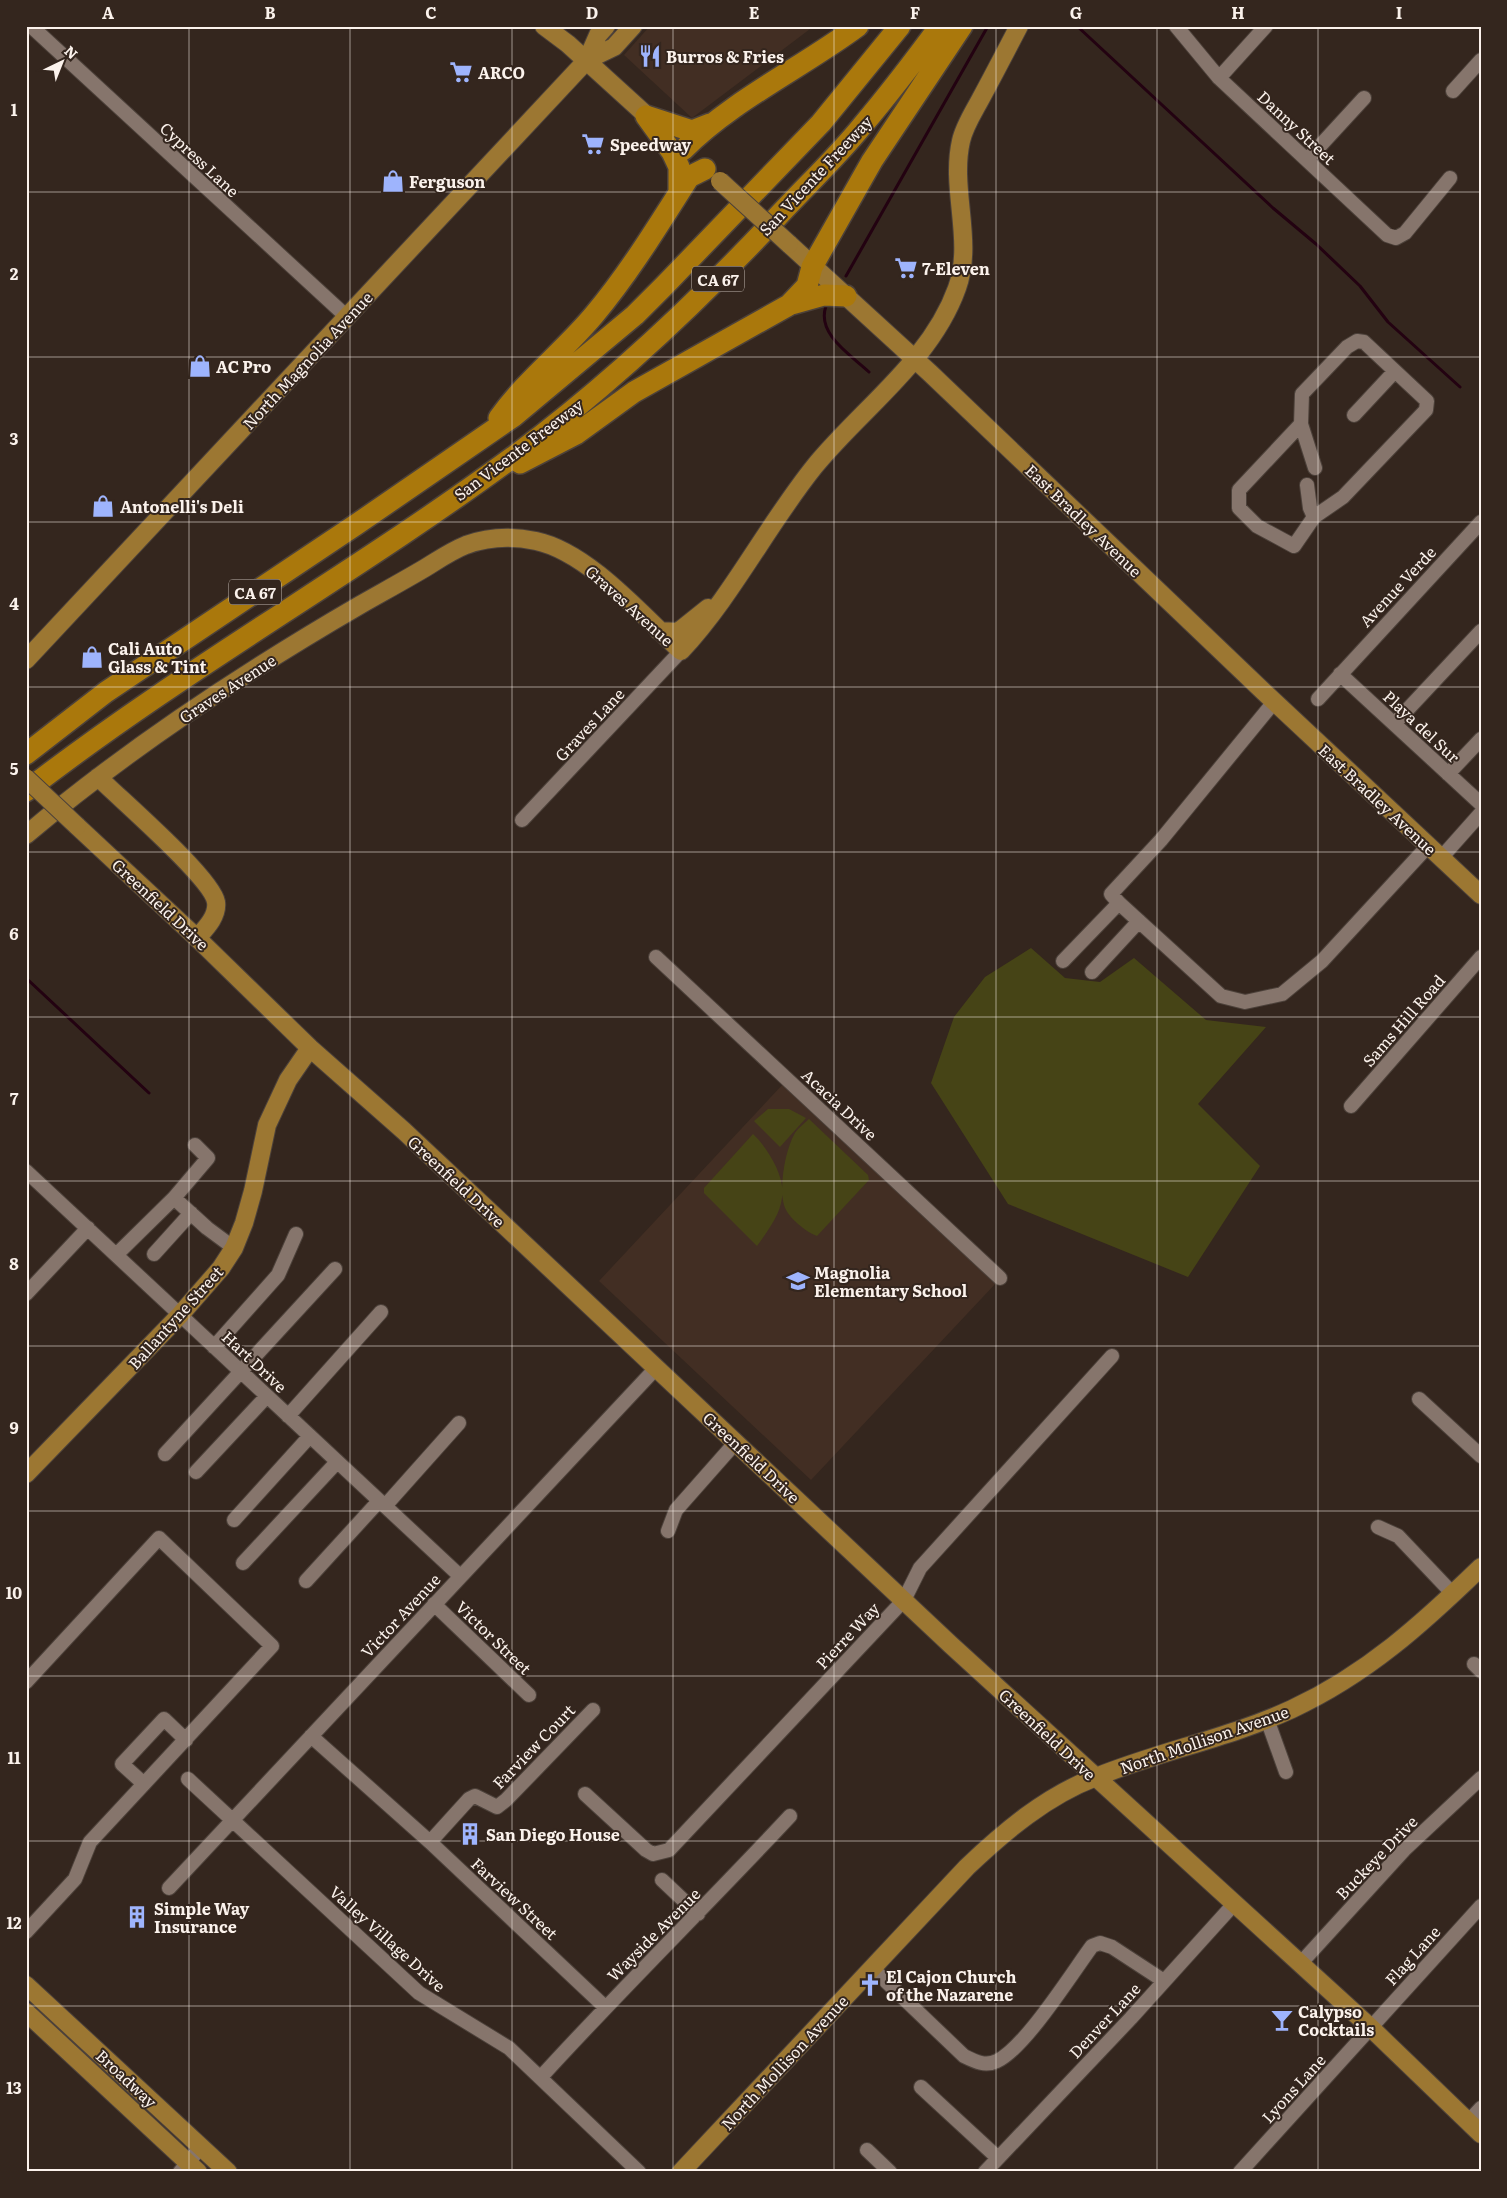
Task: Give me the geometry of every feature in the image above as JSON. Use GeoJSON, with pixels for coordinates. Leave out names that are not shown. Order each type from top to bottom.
{"type":"FeatureCollection","features":[{"type":"Feature","properties":{"kind":"highway"},"geometry":{"type":"LineString","coordinates":[[684,150],[720,119],[858,26]]}},
{"type":"Feature","properties":{"kind":"highway","name":"San Vicente Freeway"},"geometry":{"type":"LineString","coordinates":[[26,754],[106,692],[514,416],[627,321],[664,286],[821,122],[900,26]]}},
{"type":"Feature","properties":{"kind":"highway","name":"San Vicente Freeway"},"geometry":{"type":"LineString","coordinates":[[26,791],[86,744],[177,681],[460,494],[574,409],[696,301],[860,128],[940,26]]}},
{"type":"Feature","properties":{"kind":"highway"},"geometry":{"type":"LineString","coordinates":[[789,305],[807,286],[812,267],[872,161],[962,26]]}},
{"type":"Feature","properties":{"kind":"highway"},"geometry":{"type":"LineString","coordinates":[[646,116],[692,131],[720,119]]}},
{"type":"Feature","properties":{"kind":"highway"},"geometry":{"type":"LineString","coordinates":[[646,116],[672,152],[679,167],[679,192]]}},
{"type":"Feature","properties":{"kind":"highway"},"geometry":{"type":"LineString","coordinates":[[488,434],[517,393],[565,348],[595,314],[629,270],[689,177],[712,175]]}},
{"type":"Feature","properties":{"kind":"highway"},"geometry":{"type":"LineString","coordinates":[[460,494],[576,434],[634,392],[789,305],[824,295],[846,296]]}},
{"type":"Feature","properties":{"kind":"main road","name":"East Bradley Avenue"},"geometry":{"type":"LineString","coordinates":[[544,26],[586,60],[812,267],[915,358],[1274,702],[1481,895]]}},
{"type":"Feature","properties":{"kind":"main road","name":"North Magnolia Avenue"},"geometry":{"type":"LineString","coordinates":[[26,660],[586,60],[598,35],[606,26]]}},
{"type":"Feature","properties":{"kind":"main road","name":"North Magnolia Avenue"},"geometry":{"type":"LineString","coordinates":[[586,60],[614,47],[633,26]]}},
{"type":"Feature","properties":{"kind":"main road","name":"Graves Avenue"},"geometry":{"type":"LineString","coordinates":[[26,835],[98,777],[190,711],[275,657],[445,556],[475,542],[519,538],[547,544],[572,554],[594,570],[681,651],[720,606],[809,474],[915,358],[944,319],[958,287],[961,269],[961,141],[1018,26]]}},
{"type":"Feature","properties":{"kind":"main road"},"geometry":{"type":"LineString","coordinates":[[659,631],[678,632],[710,606],[720,606]]}},
{"type":"Feature","properties":{"kind":"main road"},"geometry":{"type":"LineString","coordinates":[[98,777],[190,865],[212,892],[216,902],[214,914],[197,938]]}},
{"type":"Feature","properties":{"kind":"main road","name":"Greenfield Drive"},"geometry":{"type":"LineString","coordinates":[[26,778],[197,938],[310,1048],[404,1131],[1094,1777],[1371,2028],[1474,2128]]}},
{"type":"Feature","properties":{"kind":"main road","name":"Ballantyne Street"},"geometry":{"type":"LineString","coordinates":[[26,1474],[180,1315],[221,1268],[234,1248],[254,1191],[266,1125],[288,1080],[310,1048]]}},
{"type":"Feature","properties":{"kind":"main road","name":"North Mollison Avenue"},"geometry":{"type":"LineString","coordinates":[[681,2172],[966,1867],[1005,1831],[1035,1809],[1094,1777],[1267,1719],[1348,1680],[1393,1648],[1481,1567]]}},
{"type":"Feature","properties":{"kind":"main road","name":"Broadway"},"geometry":{"type":"LineString","coordinates":[[26,1985],[228,2172]]}},
{"type":"Feature","properties":{"kind":"main road","name":"Broadway"},"geometry":{"type":"LineString","coordinates":[[26,2012],[189,2169]]}},
{"type":"Feature","properties":{"kind":"street","name":"Cypress Lane"},"geometry":{"type":"LineString","coordinates":[[31,26],[347,317]]}},
{"type":"Feature","properties":{"kind":"street","name":"Danny Street"},"geometry":{"type":"LineString","coordinates":[[1176,26],[1219,78],[1387,235],[1396,238],[1405,233],[1450,178]]}},
{"type":"Feature","properties":{"kind":"street"},"geometry":{"type":"LineString","coordinates":[[1219,78],[1266,26]]}},
{"type":"Feature","properties":{"kind":"street"},"geometry":{"type":"LineString","coordinates":[[1453,91],[1481,60]]}},
{"type":"Feature","properties":{"kind":"street"},"geometry":{"type":"LineString","coordinates":[[1307,160],[1364,98]]}},
{"type":"Feature","properties":{"kind":"street"},"geometry":{"type":"LineString","coordinates":[[1301,424],[1240,490],[1238,501],[1239,508],[1257,526],[1294,546],[1314,517],[1337,501],[1426,410],[1427,401],[1364,342],[1356,341],[1347,347],[1302,394],[1301,424],[1315,468]]}},
{"type":"Feature","properties":{"kind":"street"},"geometry":{"type":"LineString","coordinates":[[1354,415],[1395,371]]}},
{"type":"Feature","properties":{"kind":"street"},"geometry":{"type":"LineString","coordinates":[[1307,485],[1310,508],[1314,517]]}},
{"type":"Feature","properties":{"kind":"street","name":"Avenue Verde"},"geometry":{"type":"LineString","coordinates":[[1318,699],[1481,522]]}},
{"type":"Feature","properties":{"kind":"street"},"geometry":{"type":"LineString","coordinates":[[1394,724],[1481,631]]}},
{"type":"Feature","properties":{"kind":"street","name":"Graves Lane"},"geometry":{"type":"LineString","coordinates":[[522,820],[681,651]]}},
{"type":"Feature","properties":{"kind":"street","name":"Playa del Sur"},"geometry":{"type":"LineString","coordinates":[[1340,674],[1481,804]]}},
{"type":"Feature","properties":{"kind":"street"},"geometry":{"type":"LineString","coordinates":[[1274,702],[1167,833],[1111,894],[1119,903],[1220,996],[1245,1002],[1282,994],[1322,961],[1428,846]]}},
{"type":"Feature","properties":{"kind":"street"},"geometry":{"type":"LineString","coordinates":[[1448,774],[1481,738]]}},
{"type":"Feature","properties":{"kind":"street"},"geometry":{"type":"LineString","coordinates":[[1441,858],[1481,813]]}},
{"type":"Feature","properties":{"kind":"street"},"geometry":{"type":"LineString","coordinates":[[1063,961],[1119,903]]}},
{"type":"Feature","properties":{"kind":"street"},"geometry":{"type":"LineString","coordinates":[[1092,972],[1139,921]]}},
{"type":"Feature","properties":{"kind":"street","name":"Acacia Drive"},"geometry":{"type":"LineString","coordinates":[[656,957],[1000,1278]]}},
{"type":"Feature","properties":{"kind":"street","name":"Sams Hill Road"},"geometry":{"type":"LineString","coordinates":[[1351,1106],[1481,957]]}},
{"type":"Feature","properties":{"kind":"street"},"geometry":{"type":"LineString","coordinates":[[116,1255],[174,1198],[208,1158],[195,1145]]}},
{"type":"Feature","properties":{"kind":"street","name":"Hart Drive"},"geometry":{"type":"LineString","coordinates":[[26,1171],[460,1576]]}},
{"type":"Feature","properties":{"kind":"street"},"geometry":{"type":"LineString","coordinates":[[174,1198],[234,1248]]}},
{"type":"Feature","properties":{"kind":"street"},"geometry":{"type":"LineString","coordinates":[[154,1254],[191,1213]]}},
{"type":"Feature","properties":{"kind":"street"},"geometry":{"type":"LineString","coordinates":[[26,1294],[88,1228]]}},
{"type":"Feature","properties":{"kind":"street"},"geometry":{"type":"LineString","coordinates":[[214,1347],[278,1275],[296,1234]]}},
{"type":"Feature","properties":{"kind":"street"},"geometry":{"type":"LineString","coordinates":[[165,1454],[335,1269]]}},
{"type":"Feature","properties":{"kind":"street"},"geometry":{"type":"LineString","coordinates":[[288,1416],[381,1312]]}},
{"type":"Feature","properties":{"kind":"street","name":"Pierre Way"},"geometry":{"type":"LineString","coordinates":[[585,1794],[646,1850],[653,1854],[669,1850],[904,1600],[920,1568],[1112,1356]]}},
{"type":"Feature","properties":{"kind":"street","name":"Victor Avenue"},"geometry":{"type":"LineString","coordinates":[[169,1888],[657,1367]]}},
{"type":"Feature","properties":{"kind":"street"},"geometry":{"type":"LineString","coordinates":[[196,1472],[267,1396]]}},
{"type":"Feature","properties":{"kind":"street"},"geometry":{"type":"LineString","coordinates":[[1419,1399],[1481,1456]]}},
{"type":"Feature","properties":{"kind":"street"},"geometry":{"type":"LineString","coordinates":[[306,1581],[460,1423]]}},
{"type":"Feature","properties":{"kind":"street"},"geometry":{"type":"LineString","coordinates":[[234,1520],[310,1436]]}},
{"type":"Feature","properties":{"kind":"street"},"geometry":{"type":"LineString","coordinates":[[668,1531],[676,1510],[736,1442]]}},
{"type":"Feature","properties":{"kind":"street"},"geometry":{"type":"LineString","coordinates":[[244,1563],[337,1462]]}},
{"type":"Feature","properties":{"kind":"street"},"geometry":{"type":"LineString","coordinates":[[1378,1527],[1398,1536],[1453,1594]]}},
{"type":"Feature","properties":{"kind":"street"},"geometry":{"type":"LineString","coordinates":[[26,1682],[159,1538],[272,1646],[90,1842],[75,1879],[26,1932]]}},
{"type":"Feature","properties":{"kind":"street","name":"Victor Street"},"geometry":{"type":"LineString","coordinates":[[434,1604],[529,1695]]}},
{"type":"Feature","properties":{"kind":"street","name":"Farview Court"},"geometry":{"type":"LineString","coordinates":[[430,1842],[469,1799],[475,1796],[497,1807],[506,1800],[593,1710]]}},
{"type":"Feature","properties":{"kind":"street"},"geometry":{"type":"LineString","coordinates":[[144,1784],[122,1764],[164,1719],[186,1740]]}},
{"type":"Feature","properties":{"kind":"street"},"geometry":{"type":"LineString","coordinates":[[1267,1719],[1286,1772]]}},
{"type":"Feature","properties":{"kind":"street","name":"Farview Street"},"geometry":{"type":"LineString","coordinates":[[311,1736],[430,1842],[605,2007]]}},
{"type":"Feature","properties":{"kind":"street","name":"Buckeye Drive"},"geometry":{"type":"LineString","coordinates":[[1300,1964],[1404,1850],[1481,1778]]}},
{"type":"Feature","properties":{"kind":"street","name":"Valley Village Drive"},"geometry":{"type":"LineString","coordinates":[[188,1780],[419,1994],[509,2048],[542,2077],[639,2172]]}},
{"type":"Feature","properties":{"kind":"street","name":"Wayside Avenue"},"geometry":{"type":"LineString","coordinates":[[542,2077],[605,2007],[698,1914],[790,1816]]}},
{"type":"Feature","properties":{"kind":"street"},"geometry":{"type":"LineString","coordinates":[[662,1880],[698,1914]]}},
{"type":"Feature","properties":{"kind":"street","name":"Denver Lane"},"geometry":{"type":"LineString","coordinates":[[985,2172],[1234,1904]]}},
{"type":"Feature","properties":{"kind":"street","name":"Flag Lane"},"geometry":{"type":"LineString","coordinates":[[1371,2028],[1481,1906]]}},
{"type":"Feature","properties":{"kind":"street"},"geometry":{"type":"LineString","coordinates":[[872,1968],[964,2056],[982,2064],[996,2062],[1028,2033],[1092,1946],[1100,1943],[1112,1947],[1164,1981]]}},
{"type":"Feature","properties":{"kind":"street","name":"Lyons Lane"},"geometry":{"type":"LineString","coordinates":[[1240,2172],[1371,2028]]}},
{"type":"Feature","properties":{"kind":"street"},"geometry":{"type":"LineString","coordinates":[[921,2087],[998,2158]]}},
{"type":"Feature","properties":{"kind":"street"},"geometry":{"type":"LineString","coordinates":[[1474,2128],[1481,2108]]}},
{"type":"Feature","properties":{"kind":"street"},"geometry":{"type":"LineString","coordinates":[[189,2169],[201,2148]]}},
{"type":"Feature","properties":{"kind":"street"},"geometry":{"type":"LineString","coordinates":[[867,2150],[890,2172]]}},
{"type":"Feature","properties":{"kind":"shaded area"},"geometry":{"type":"Polygon","coordinates":[[[650,26],[814,26],[692,118],[624,55],[650,26]]]}},
{"type":"Feature","properties":{"kind":"shaded area"},"geometry":{"type":"Polygon","coordinates":[[[1031,948],[1065,978],[1100,982],[1134,958],[1206,1020],[1266,1027],[1198,1104],[1260,1166],[1188,1277],[1008,1204],[931,1083],[954,1017],[985,977],[1031,948]]]}},
{"type":"Feature","properties":{"kind":"shaded area","name":"Magnolia Elementary School"},"geometry":{"type":"Polygon","coordinates":[[[785,1082],[997,1282],[811,1480],[599,1281],[785,1082]]]}},
{"type":"Feature","properties":{"kind":"shaded area"},"geometry":{"type":"Polygon","coordinates":[[[768,1109],[789,1109],[806,1118],[780,1147],[754,1121],[768,1109]]]}},
{"type":"Feature","properties":{"kind":"shaded area"},"geometry":{"type":"Polygon","coordinates":[[[809,1119],[868,1175],[869,1180],[817,1236],[803,1228],[786,1210],[782,1188],[784,1168],[791,1140],[796,1131],[809,1119]]]}},
{"type":"Feature","properties":{"kind":"shaded area"},"geometry":{"type":"Polygon","coordinates":[[[753,1134],[774,1163],[781,1181],[782,1190],[781,1204],[776,1217],[757,1246],[704,1193],[704,1188],[753,1134]]]}},
{"type":"Feature","properties":{"kind":"waterway"},"geometry":{"type":"LineString","coordinates":[[846,276],[988,26]]}},
{"type":"Feature","properties":{"kind":"waterway"},"geometry":{"type":"LineString","coordinates":[[1077,26],[1273,208],[1316,244],[1360,286],[1388,322],[1460,387]]}},
{"type":"Feature","properties":{"kind":"waterway"},"geometry":{"type":"LineString","coordinates":[[826,306],[824,316],[830,335],[869,372]]}},
{"type":"Feature","properties":{"kind":"waterway"},"geometry":{"type":"LineString","coordinates":[[26,978],[149,1093]]}},
{"type":"Feature","properties":{"kind":"place","name":"Burros & Fries"},"geometry":{"type":"Point","coordinates":[650,56]}},
{"type":"Feature","properties":{"kind":"place","name":"ARCO"},"geometry":{"type":"Point","coordinates":[461,72]}},
{"type":"Feature","properties":{"kind":"place","name":"Speedway"},"geometry":{"type":"Point","coordinates":[593,144]}},
{"type":"Feature","properties":{"kind":"place","name":"Ferguson"},"geometry":{"type":"Point","coordinates":[393,181]}},
{"type":"Feature","properties":{"kind":"place","name":"7-Eleven"},"geometry":{"type":"Point","coordinates":[906,268]}},
{"type":"Feature","properties":{"kind":"place","name":"AC Pro"},"geometry":{"type":"Point","coordinates":[200,366]}},
{"type":"Feature","properties":{"kind":"place","name":"Antonelli's Deli"},"geometry":{"type":"Point","coordinates":[103,506]}},
{"type":"Feature","properties":{"kind":"place","name":"Cali Auto Glass & Tint"},"geometry":{"type":"Point","coordinates":[92,657]}},
{"type":"Feature","properties":{"kind":"place","name":"Magnolia Elementary School"},"geometry":{"type":"Point","coordinates":[798,1281]}},
{"type":"Feature","properties":{"kind":"place","name":"San Diego House"},"geometry":{"type":"Point","coordinates":[470,1834]}},
{"type":"Feature","properties":{"kind":"place","name":"Simple Way Insurance"},"geometry":{"type":"Point","coordinates":[137,1917]}},
{"type":"Feature","properties":{"kind":"place","name":"El Cajon Church of the Nazarene"},"geometry":{"type":"Point","coordinates":[870,1985]}},
{"type":"Feature","properties":{"kind":"place","name":"Calypso Cocktails"},"geometry":{"type":"Point","coordinates":[1282,2020]}}]}
